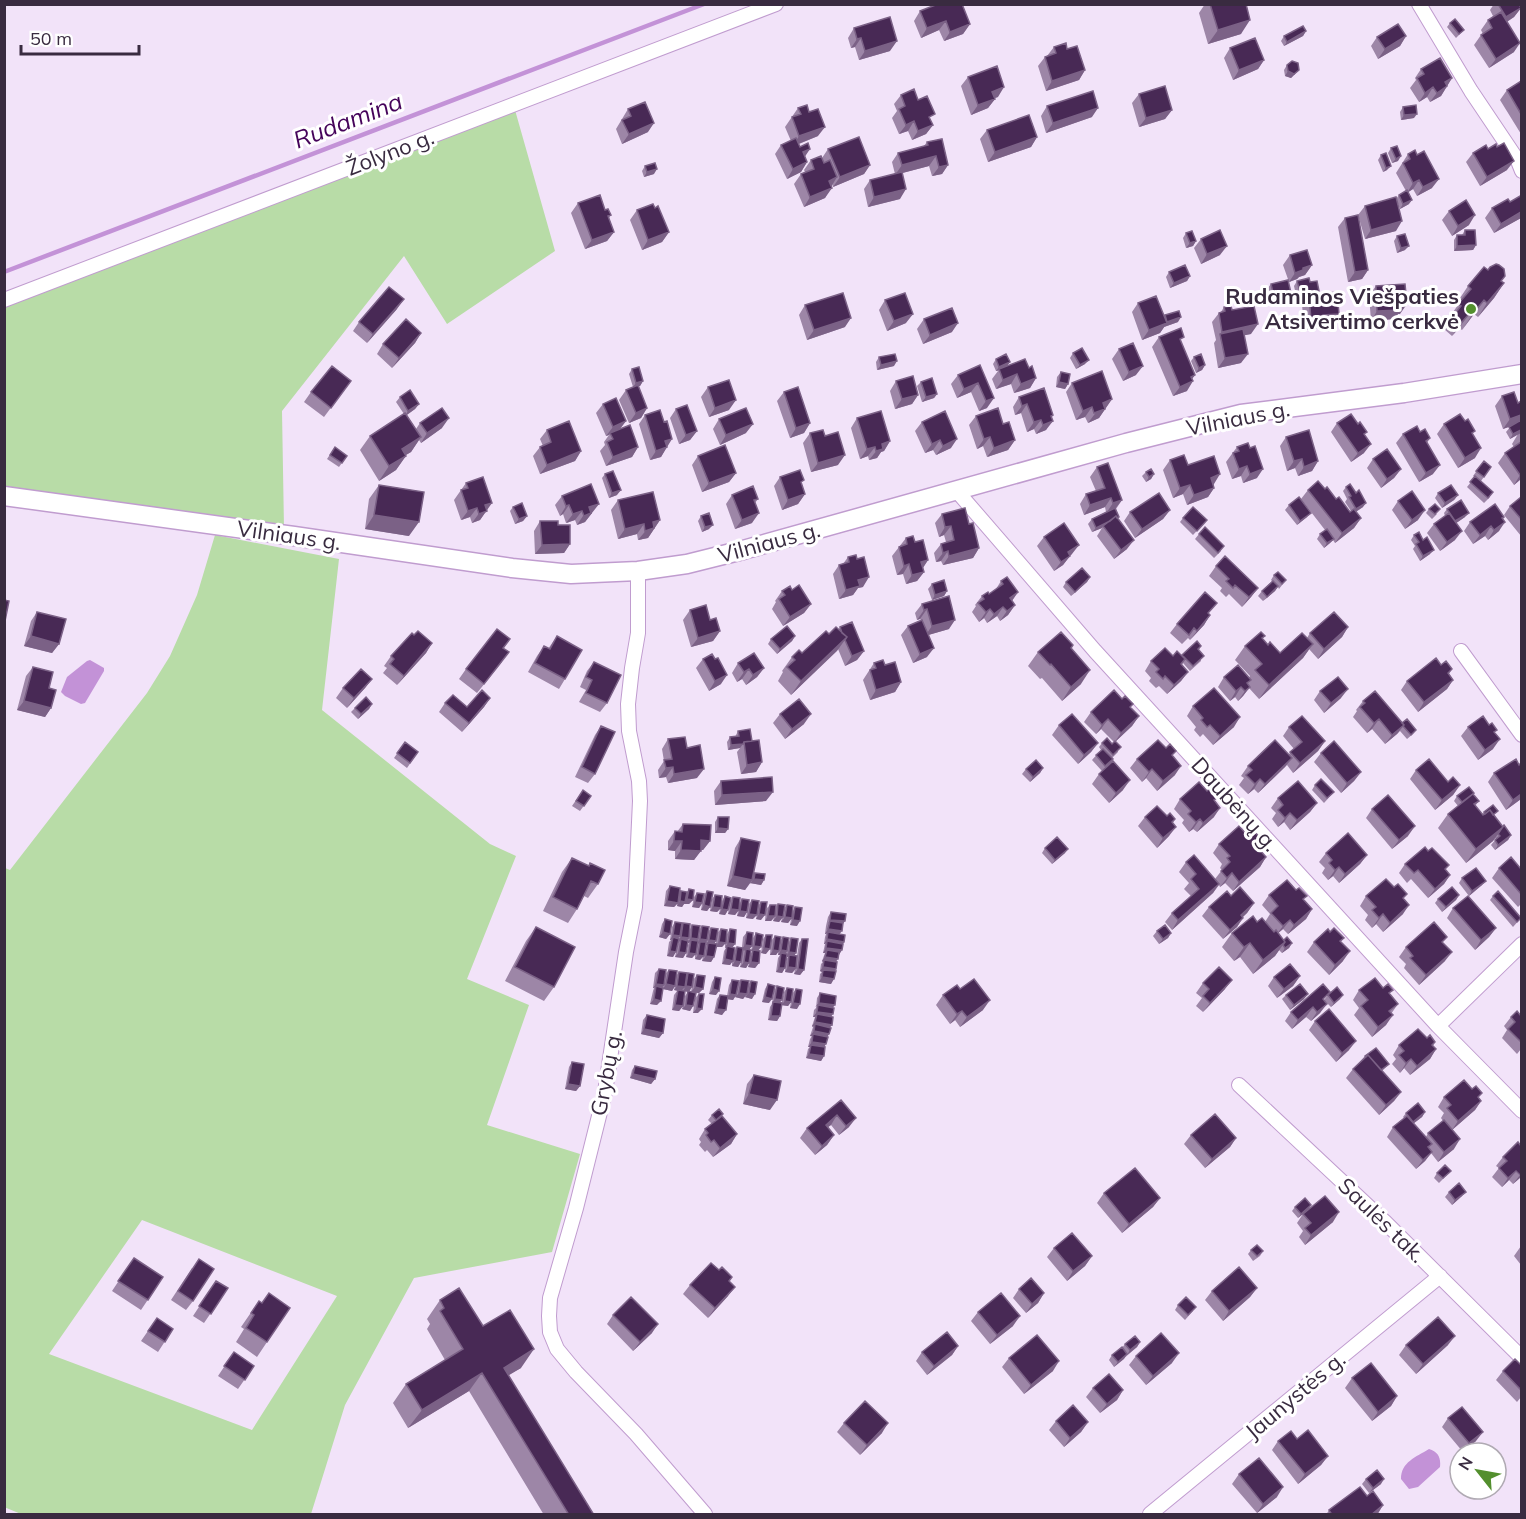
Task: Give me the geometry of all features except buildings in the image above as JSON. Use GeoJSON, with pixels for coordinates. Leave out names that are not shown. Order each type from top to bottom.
{"type":"FeatureCollection","features":[{"type":"Feature","properties":{"kind":"main road","name":"Vilniaus g."},"geometry":{"type":"LineString","coordinates":[[4,496],[512,568],[571,574],[638,571],[687,564],[743,550],[1126,443],[1242,414],[1404,393],[1521,374]]}},
{"type":"Feature","properties":{"kind":"street","name":"Žolyno g."},"geometry":{"type":"LineString","coordinates":[[4,300],[776,4]]}},
{"type":"Feature","properties":{"kind":"street"},"geometry":{"type":"LineString","coordinates":[[1419,4],[1471,91],[1518,161],[1521,171]]}},
{"type":"Feature","properties":{"kind":"street","name":"Daubėnų g."},"geometry":{"type":"LineString","coordinates":[[956,490],[1095,651],[1438,1026],[1521,1111]]}},
{"type":"Feature","properties":{"kind":"street","name":"Grybų g."},"geometry":{"type":"LineString","coordinates":[[638,571],[638,633],[628,704],[629,731],[639,781],[640,801],[635,907],[605,1092],[576,1208],[550,1298],[550,1332],[557,1349],[576,1372],[636,1434],[705,1515]]}},
{"type":"Feature","properties":{"kind":"street"},"geometry":{"type":"LineString","coordinates":[[1461,651],[1521,735]]}},
{"type":"Feature","properties":{"kind":"street"},"geometry":{"type":"LineString","coordinates":[[1438,1026],[1521,944]]}},
{"type":"Feature","properties":{"kind":"street","name":"Saulės tak."},"geometry":{"type":"LineString","coordinates":[[1239,1085],[1384,1221],[1521,1358]]}},
{"type":"Feature","properties":{"kind":"street","name":"Jaunystės g."},"geometry":{"type":"LineString","coordinates":[[1150,1515],[1440,1276]]}},
{"type":"Feature","properties":{"kind":"green space"},"geometry":{"type":"Polygon","coordinates":[[[515,110],[555,251],[447,324],[404,256],[282,411],[284,528],[5,486],[5,304],[515,110]]]}},
{"type":"Feature","properties":{"kind":"green space"},"geometry":{"type":"Polygon","coordinates":[[[215,535],[339,559],[322,710],[490,844],[516,856],[467,979],[529,1005],[487,1125],[580,1154],[552,1252],[414,1278],[345,1405],[311,1514],[21,1514],[4,1507],[5,868],[10,870],[147,693],[170,656],[197,595],[215,535]],[[142,1220],[49,1354],[252,1430],[337,1296],[142,1220]]]}},
{"type":"Feature","properties":{"kind":"shaded area"},"geometry":{"type":"Polygon","coordinates":[[[90,660],[104,668],[104,671],[85,703],[81,704],[61,692],[67,677],[90,660]]]}},
{"type":"Feature","properties":{"kind":"shaded area"},"geometry":{"type":"Polygon","coordinates":[[[1429,1449],[1438,1455],[1440,1467],[1418,1487],[1409,1489],[1401,1479],[1406,1464],[1429,1449]]]}},
{"type":"Feature","properties":{"kind":"waterway","name":"Rudamina"},"geometry":{"type":"LineString","coordinates":[[4,272],[704,4]]}},
{"type":"Feature","properties":{"kind":"place","name":"Rudaminos Viešpaties Atsivertimo cerkvė"},"geometry":{"type":"Point","coordinates":[1471,309]}}]}
